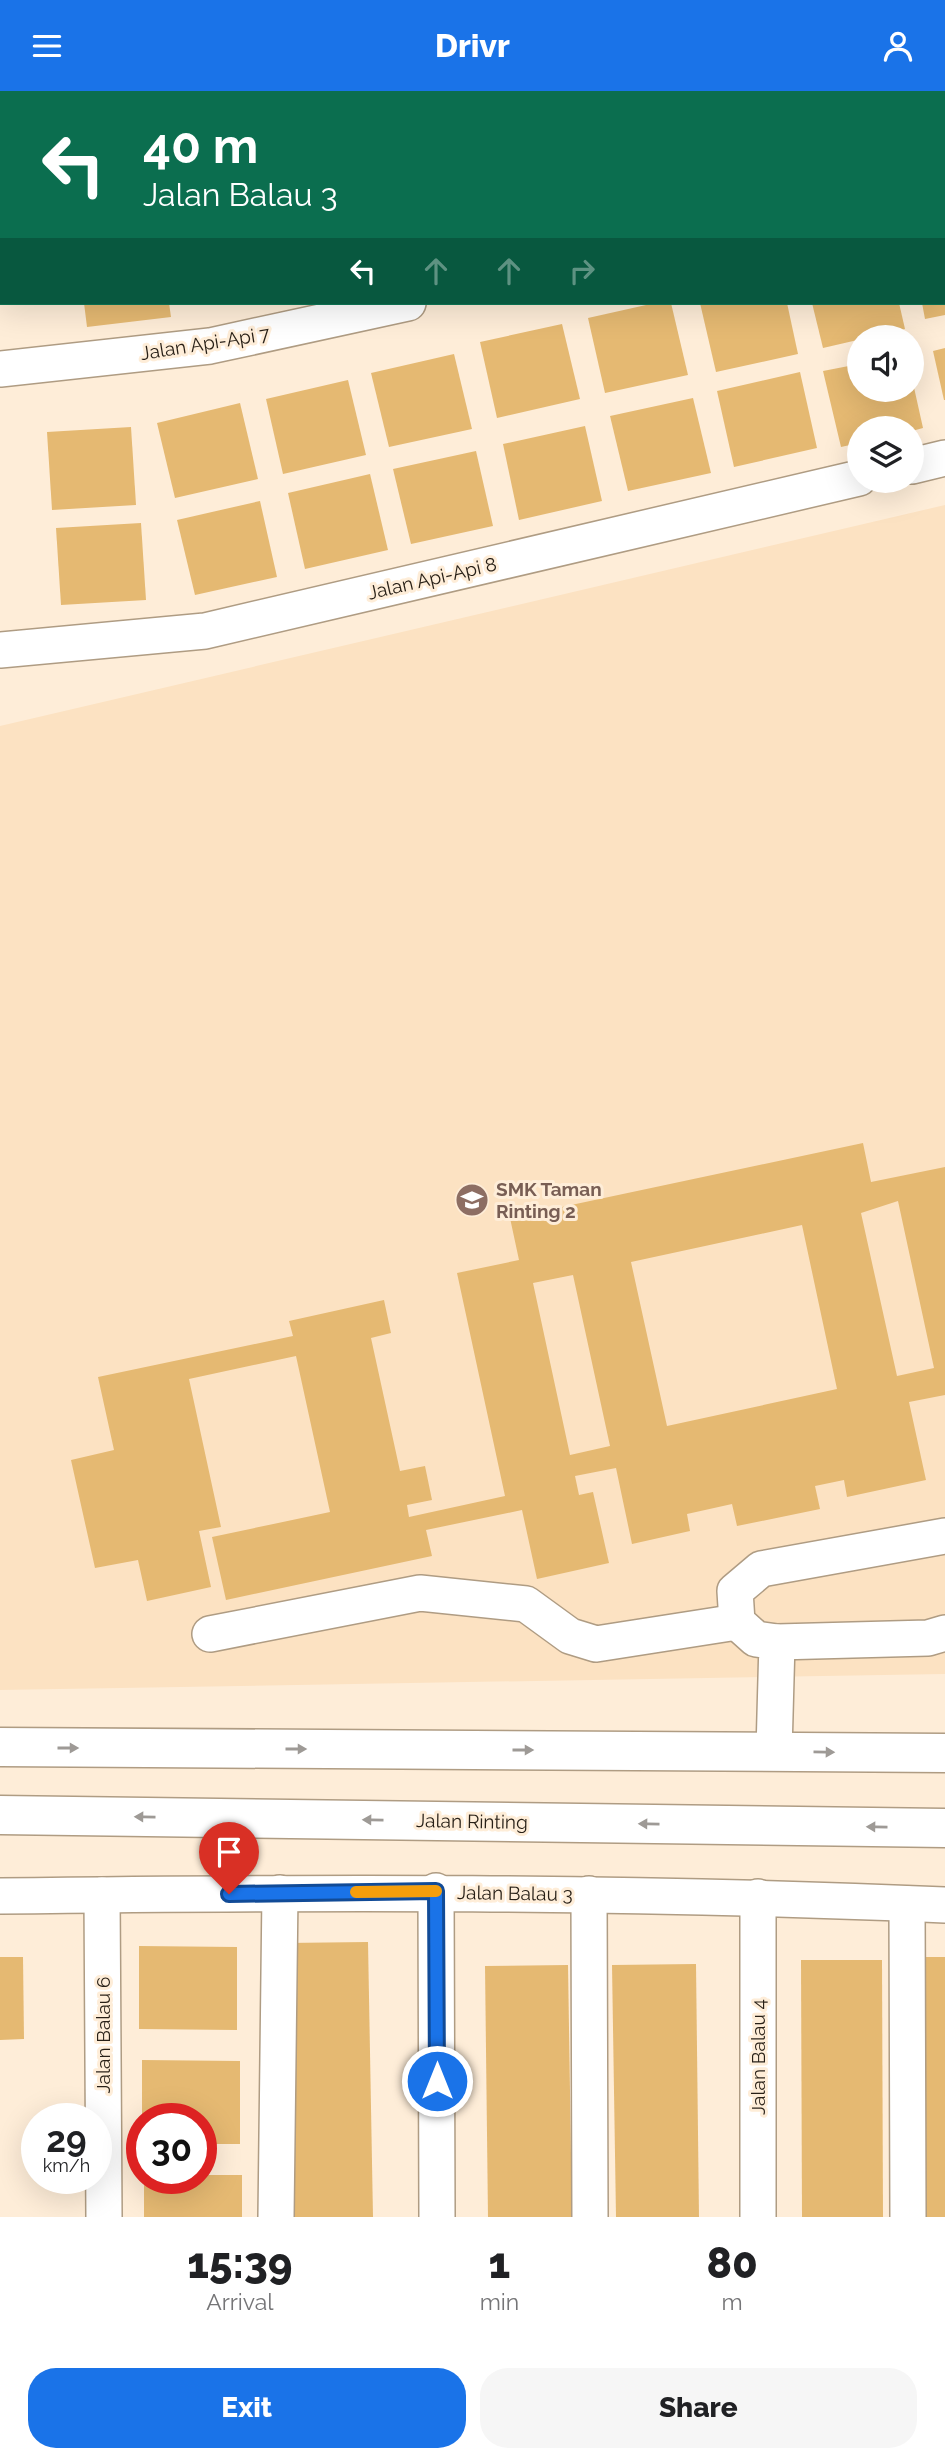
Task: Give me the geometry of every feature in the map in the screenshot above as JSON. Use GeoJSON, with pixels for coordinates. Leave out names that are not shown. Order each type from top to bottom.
{"type":"FeatureCollection","features":[{"type":"Feature","properties":{"kind":"main road"},"geometry":{"type":"LineString","coordinates":[[0,1747],[945,1753]]}},
{"type":"Feature","properties":{"kind":"main road","name":"Jalan Rinting"},"geometry":{"type":"LineString","coordinates":[[0,1815],[945,1828]]}},
{"type":"Feature","properties":{"kind":"street","name":"Jalan Api-Api 7"},"geometry":{"type":"LineString","coordinates":[[0,369],[210,347],[399,305]]}},
{"type":"Feature","properties":{"kind":"street"},"geometry":{"type":"LineString","coordinates":[[924,463],[945,458]]}},
{"type":"Feature","properties":{"kind":"street","name":"Jalan Api-Api 8"},"geometry":{"type":"LineString","coordinates":[[0,650],[205,631],[847,481]]}},
{"type":"Feature","properties":{"kind":"street"},"geometry":{"type":"LineString","coordinates":[[945,1536],[761,1569],[735,1591],[737,1622],[756,1639],[777,1643],[928,1638],[945,1633]]}},
{"type":"Feature","properties":{"kind":"street"},"geometry":{"type":"LineString","coordinates":[[210,1634],[419,1593],[526,1604],[570,1636],[596,1644],[737,1622]]}},
{"type":"Feature","properties":{"kind":"street"},"geometry":{"type":"LineString","coordinates":[[774,1751],[777,1643]]}},
{"type":"Feature","properties":{"kind":"street"},"geometry":{"type":"LineString","coordinates":[[436,1891],[437,2217]]}},
{"type":"Feature","properties":{"kind":"street","name":"Jalan Balau 3"},"geometry":{"type":"LineString","coordinates":[[0,1896],[436,1891],[758,1896],[945,1905]]}},
{"type":"Feature","properties":{"kind":"street"},"geometry":{"type":"LineString","coordinates":[[276,2217],[280,1893]]}},
{"type":"Feature","properties":{"kind":"street"},"geometry":{"type":"LineString","coordinates":[[589,1894],[590,2217]]}},
{"type":"Feature","properties":{"kind":"street","name":"Jalan Balau 6"},"geometry":{"type":"LineString","coordinates":[[102,1895],[104,2217]]}},
{"type":"Feature","properties":{"kind":"street","name":"Jalan Balau 4"},"geometry":{"type":"LineString","coordinates":[[758,1896],[758,2217]]}},
{"type":"Feature","properties":{"kind":"street"},"geometry":{"type":"LineString","coordinates":[[907,1903],[908,2217]]}},
{"type":"Feature","properties":{"kind":"shaded area","name":"SMK Taman Rinting 2"},"geometry":{"type":"Polygon","coordinates":[[[945,505],[945,1674],[0,1690],[0,726],[945,505]]]}},
{"type":"Feature","properties":{"kind":"building"},"geometry":{"type":"Polygon","coordinates":[[[84,305],[169,305],[171,317],[87,327],[84,305]]]}},
{"type":"Feature","properties":{"kind":"building"},"geometry":{"type":"Polygon","coordinates":[[[646,305],[671,305],[688,375],[605,393],[588,318],[646,305]]]}},
{"type":"Feature","properties":{"kind":"building"},"geometry":{"type":"Polygon","coordinates":[[[700,305],[787,305],[798,354],[716,372],[700,305]]]}},
{"type":"Feature","properties":{"kind":"building"},"geometry":{"type":"Polygon","coordinates":[[[812,305],[899,305],[904,325],[847,325],[847,342],[823,348],[812,305]]]}},
{"type":"Feature","properties":{"kind":"building"},"geometry":{"type":"Polygon","coordinates":[[[922,305],[945,305],[945,315],[925,319],[922,305]]]}},
{"type":"Feature","properties":{"kind":"building"},"geometry":{"type":"Polygon","coordinates":[[[562,324],[580,399],[497,418],[480,342],[562,324]]]}},
{"type":"Feature","properties":{"kind":"building"},"geometry":{"type":"Polygon","coordinates":[[[945,348],[945,400],[944,400],[933,351],[945,348]]]}},
{"type":"Feature","properties":{"kind":"building"},"geometry":{"type":"Polygon","coordinates":[[[454,354],[472,429],[389,447],[371,373],[454,354]]]}},
{"type":"Feature","properties":{"kind":"building"},"geometry":{"type":"Polygon","coordinates":[[[847,366],[847,402],[917,402],[920,416],[847,416],[847,446],[841,447],[823,371],[847,366]]]}},
{"type":"Feature","properties":{"kind":"building"},"geometry":{"type":"Polygon","coordinates":[[[800,372],[817,448],[734,467],[717,391],[800,372]]]}},
{"type":"Feature","properties":{"kind":"building"},"geometry":{"type":"Polygon","coordinates":[[[348,380],[366,455],[283,474],[266,399],[348,380]]]}},
{"type":"Feature","properties":{"kind":"building"},"geometry":{"type":"Polygon","coordinates":[[[693,398],[711,473],[628,491],[610,416],[693,398]]]}},
{"type":"Feature","properties":{"kind":"building"},"geometry":{"type":"Polygon","coordinates":[[[240,403],[258,479],[175,498],[157,423],[240,403]]]}},
{"type":"Feature","properties":{"kind":"building"},"geometry":{"type":"Polygon","coordinates":[[[585,426],[602,501],[519,520],[503,444],[585,426]]]}},
{"type":"Feature","properties":{"kind":"building"},"geometry":{"type":"Polygon","coordinates":[[[131,427],[136,505],[52,510],[47,432],[131,427]]]}},
{"type":"Feature","properties":{"kind":"building"},"geometry":{"type":"Polygon","coordinates":[[[476,451],[493,526],[411,544],[393,469],[476,451]]]}},
{"type":"Feature","properties":{"kind":"building"},"geometry":{"type":"Polygon","coordinates":[[[370,474],[388,550],[305,569],[288,493],[370,474]]]}},
{"type":"Feature","properties":{"kind":"building"},"geometry":{"type":"Polygon","coordinates":[[[260,501],[277,577],[195,595],[177,520],[260,501]]]}},
{"type":"Feature","properties":{"kind":"building"},"geometry":{"type":"Polygon","coordinates":[[[141,523],[146,600],[61,605],[56,528],[141,523]]]}},
{"type":"Feature","properties":{"kind":"building"},"geometry":{"type":"Polygon","coordinates":[[[863,1143],[871,1182],[945,1167],[945,1395],[909,1402],[926,1480],[847,1497],[844,1480],[815,1486],[820,1509],[737,1526],[732,1504],[687,1514],[690,1531],[632,1544],[616,1468],[575,1476],[579,1495],[593,1492],[609,1563],[537,1579],[522,1510],[426,1530],[432,1556],[226,1600],[212,1537],[330,1512],[296,1356],[189,1379],[221,1527],[199,1531],[211,1587],[147,1601],[138,1560],[95,1568],[71,1460],[114,1450],[98,1377],[293,1336],[289,1321],[384,1300],[391,1333],[371,1338],[400,1471],[425,1466],[432,1500],[407,1505],[409,1517],[505,1496],[457,1273],[519,1260],[510,1218],[863,1143]],[[898,1201],[861,1213],[897,1376],[934,1368],[898,1201]],[[802,1225],[631,1262],[667,1426],[837,1389],[802,1225]],[[573,1275],[533,1283],[570,1455],[610,1446],[573,1275]]]}},
{"type":"Feature","properties":{"kind":"building"},"geometry":{"type":"Polygon","coordinates":[[[368,1942],[373,2217],[289,2217],[285,1943],[368,1942]]]}},
{"type":"Feature","properties":{"kind":"building"},"geometry":{"type":"Polygon","coordinates":[[[139,1946],[237,1947],[237,2030],[139,2029],[139,1946]]]}},
{"type":"Feature","properties":{"kind":"building"},"geometry":{"type":"Polygon","coordinates":[[[0,1957],[23,1957],[24,2039],[0,2040],[0,1957]]]}},
{"type":"Feature","properties":{"kind":"building"},"geometry":{"type":"Polygon","coordinates":[[[916,1957],[945,1957],[945,2217],[917,2217],[916,1957]]]}},
{"type":"Feature","properties":{"kind":"building"},"geometry":{"type":"Polygon","coordinates":[[[801,1960],[882,1960],[883,2217],[802,2217],[801,1960]]]}},
{"type":"Feature","properties":{"kind":"building"},"geometry":{"type":"Polygon","coordinates":[[[696,1964],[699,2217],[616,2217],[612,1965],[696,1964]]]}},
{"type":"Feature","properties":{"kind":"building"},"geometry":{"type":"Polygon","coordinates":[[[568,1965],[572,2217],[488,2217],[485,1966],[568,1965]]]}},
{"type":"Feature","properties":{"kind":"building"},"geometry":{"type":"Polygon","coordinates":[[[142,2060],[240,2061],[240,2144],[217,2144],[217,2103],[142,2103],[142,2060]]]}},
{"type":"Feature","properties":{"kind":"building"},"geometry":{"type":"Polygon","coordinates":[[[217,2175],[242,2175],[242,2217],[144,2217],[144,2194],[217,2194],[217,2175]]]}},
{"type":"Feature","properties":{"kind":"slow traffic"},"geometry":{"type":"LineString","coordinates":[[356,1892],[436,1891]]}},
{"type":"Feature","properties":{"kind":"place","name":"SMK Taman Rinting 2"},"geometry":{"type":"Point","coordinates":[472,1200]}},
{"type":"Feature","properties":{"kind":"route"},"geometry":{"type":"LineString","coordinates":[[229,1894],[436,1891],[437,2081]]}}]}
